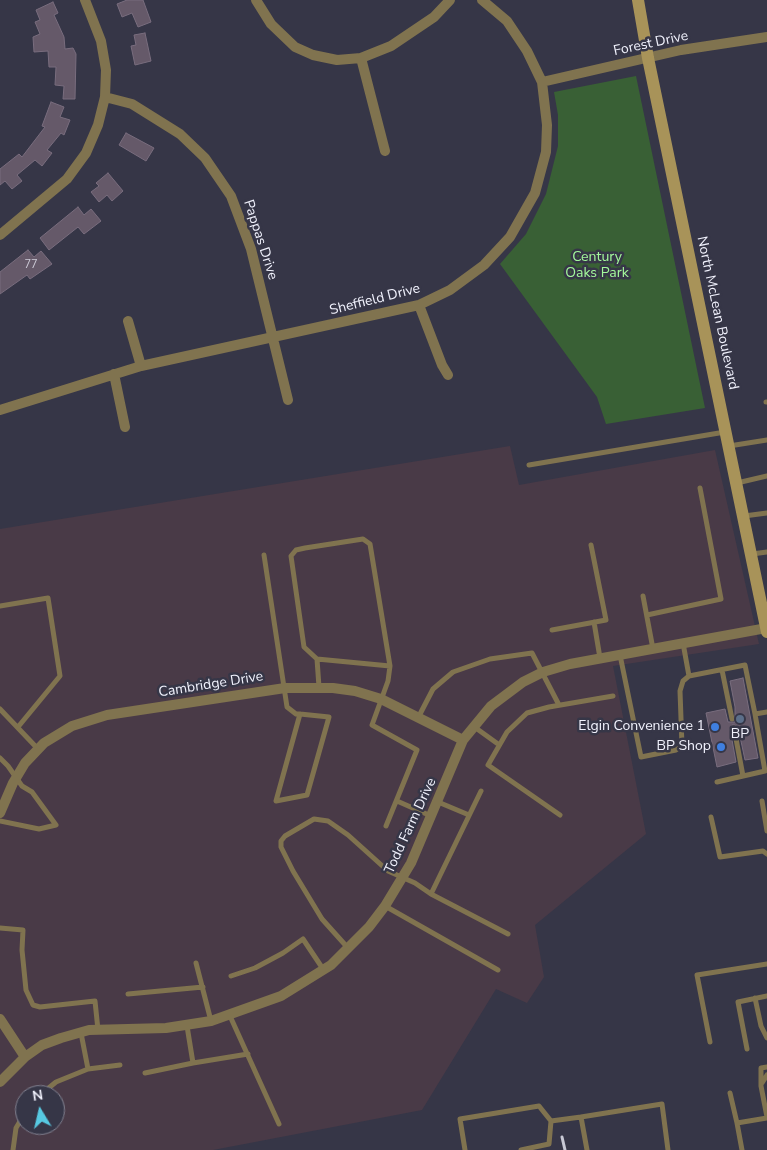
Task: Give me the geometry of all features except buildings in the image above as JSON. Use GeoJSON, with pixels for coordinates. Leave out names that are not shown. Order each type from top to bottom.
{"type":"FeatureCollection","features":[{"type":"Feature","properties":{"kind":"main road","name":"North McLean Boulevard"},"geometry":{"type":"LineString","coordinates":[[638,0],[648,58],[767,630]]}},
{"type":"Feature","properties":{"kind":"street"},"geometry":{"type":"LineString","coordinates":[[0,235],[56,189],[76,169],[92,140],[105,97],[106,70],[101,42],[85,0]]}},
{"type":"Feature","properties":{"kind":"street"},"geometry":{"type":"LineString","coordinates":[[256,0],[271,24],[296,47],[326,58],[361,58],[408,36],[434,17],[450,0]]}},
{"type":"Feature","properties":{"kind":"street","name":"Sheffield Drive"},"geometry":{"type":"LineString","coordinates":[[0,410],[141,366],[274,338],[419,304],[450,290],[484,265],[510,237],[529,204],[539,180],[546,152],[546,110],[542,82],[515,31],[482,0]]}},
{"type":"Feature","properties":{"kind":"street","name":"Forest Drive"},"geometry":{"type":"LineString","coordinates":[[542,82],[681,50],[767,37]]}},
{"type":"Feature","properties":{"kind":"street"},"geometry":{"type":"LineString","coordinates":[[361,58],[386,151]]}},
{"type":"Feature","properties":{"kind":"street","name":"Pappas Drive"},"geometry":{"type":"LineString","coordinates":[[105,97],[125,101],[160,120],[194,146],[215,171],[231,196],[243,223],[274,338],[288,400]]}},
{"type":"Feature","properties":{"kind":"street"},"geometry":{"type":"LineString","coordinates":[[419,304],[440,360],[448,375]]}},
{"type":"Feature","properties":{"kind":"street"},"geometry":{"type":"LineString","coordinates":[[128,321],[141,366]]}},
{"type":"Feature","properties":{"kind":"street"},"geometry":{"type":"LineString","coordinates":[[114,374],[126,427]]}},
{"type":"Feature","properties":{"kind":"street","name":"Todd Farm Drive"},"geometry":{"type":"LineString","coordinates":[[0,1082],[25,1057],[42,1045],[80,1032],[187,1026],[212,1021],[282,996],[324,970],[349,949],[385,906],[432,817],[463,740],[473,726],[504,694],[543,672],[600,658],[767,630]]}},
{"type":"Feature","properties":{"kind":"street","name":"Cambridge Drive"},"geometry":{"type":"LineString","coordinates":[[0,813],[16,777],[38,749],[52,737],[72,726],[98,717],[285,688],[319,687],[355,691],[381,699],[419,716],[463,740]]}},
{"type":"Feature","properties":{"kind":"street"},"geometry":{"type":"LineString","coordinates":[[0,1018],[25,1057]]}},
{"type":"Feature","properties":{"kind":"lane"},"geometry":{"type":"LineString","coordinates":[[529,465],[726,432]]}},
{"type":"Feature","properties":{"kind":"lane"},"geometry":{"type":"LineString","coordinates":[[728,446],[767,440]]}},
{"type":"Feature","properties":{"kind":"lane"},"geometry":{"type":"LineString","coordinates":[[736,483],[767,476]]}},
{"type":"Feature","properties":{"kind":"lane"},"geometry":{"type":"LineString","coordinates":[[647,615],[721,599],[700,488]]}},
{"type":"Feature","properties":{"kind":"lane"},"geometry":{"type":"LineString","coordinates":[[743,516],[767,513]]}},
{"type":"Feature","properties":{"kind":"lane"},"geometry":{"type":"LineString","coordinates":[[386,826],[417,750],[372,724],[388,681],[390,666],[370,544],[363,539],[296,550],[291,556],[304,647],[317,659],[390,666]]}},
{"type":"Feature","properties":{"kind":"lane"},"geometry":{"type":"LineString","coordinates":[[552,630],[606,620],[591,544]]}},
{"type":"Feature","properties":{"kind":"lane"},"geometry":{"type":"LineString","coordinates":[[752,554],[767,552]]}},
{"type":"Feature","properties":{"kind":"lane"},"geometry":{"type":"LineString","coordinates":[[264,555],[287,707],[290,712],[329,716],[307,796],[276,801],[300,714]]}},
{"type":"Feature","properties":{"kind":"lane"},"geometry":{"type":"LineString","coordinates":[[644,596],[653,648]]}},
{"type":"Feature","properties":{"kind":"lane"},"geometry":{"type":"LineString","coordinates":[[0,606],[48,598],[60,676],[18,726]]}},
{"type":"Feature","properties":{"kind":"lane"},"geometry":{"type":"LineString","coordinates":[[594,622],[600,658]]}},
{"type":"Feature","properties":{"kind":"lane"},"geometry":{"type":"LineString","coordinates":[[683,643],[689,676]]}},
{"type":"Feature","properties":{"kind":"lane"},"geometry":{"type":"LineString","coordinates":[[419,716],[433,690],[441,680],[453,672],[470,665],[532,653],[559,705]]}},
{"type":"Feature","properties":{"kind":"lane"},"geometry":{"type":"LineString","coordinates":[[620,655],[641,757],[676,750],[682,746],[680,691],[683,681],[689,676],[745,665],[765,771],[717,782]]}},
{"type":"Feature","properties":{"kind":"lane"},"geometry":{"type":"LineString","coordinates":[[317,659],[319,687]]}},
{"type":"Feature","properties":{"kind":"lane"},"geometry":{"type":"LineString","coordinates":[[722,670],[732,719]]}},
{"type":"Feature","properties":{"kind":"lane"},"geometry":{"type":"LineString","coordinates":[[560,815],[488,765],[498,744],[517,720],[527,713],[559,705],[613,696]]}},
{"type":"Feature","properties":{"kind":"lane"},"geometry":{"type":"LineString","coordinates":[[0,709],[38,749]]}},
{"type":"Feature","properties":{"kind":"lane"},"geometry":{"type":"LineString","coordinates":[[755,714],[767,712]]}},
{"type":"Feature","properties":{"kind":"lane"},"geometry":{"type":"LineString","coordinates":[[473,726],[498,744]]}},
{"type":"Feature","properties":{"kind":"lane"},"geometry":{"type":"LineString","coordinates":[[734,728],[743,776]]}},
{"type":"Feature","properties":{"kind":"lane"},"geometry":{"type":"LineString","coordinates":[[0,758],[22,786],[32,792],[56,825],[38,829],[0,821]]}},
{"type":"Feature","properties":{"kind":"lane"},"geometry":{"type":"LineString","coordinates":[[431,894],[481,791]]}},
{"type":"Feature","properties":{"kind":"lane"},"geometry":{"type":"LineString","coordinates":[[397,801],[432,817]]}},
{"type":"Feature","properties":{"kind":"lane"},"geometry":{"type":"LineString","coordinates":[[762,801],[767,831]]}},
{"type":"Feature","properties":{"kind":"lane"},"geometry":{"type":"LineString","coordinates":[[438,802],[469,815]]}},
{"type":"Feature","properties":{"kind":"lane"},"geometry":{"type":"LineString","coordinates":[[711,817],[720,857],[766,850]]}},
{"type":"Feature","properties":{"kind":"lane"},"geometry":{"type":"LineString","coordinates":[[349,949],[322,919],[293,872],[281,847],[281,841],[285,836],[314,819],[328,820],[348,835],[383,868],[508,934]]}},
{"type":"Feature","properties":{"kind":"lane"},"geometry":{"type":"LineString","coordinates":[[385,906],[498,970]]}},
{"type":"Feature","properties":{"kind":"lane"},"geometry":{"type":"LineString","coordinates":[[0,928],[23,930],[22,950],[26,990],[33,1005],[40,1007],[95,1001],[98,1030]]}},
{"type":"Feature","properties":{"kind":"lane"},"geometry":{"type":"LineString","coordinates":[[232,976],[255,968],[283,953],[303,938],[324,970]]}},
{"type":"Feature","properties":{"kind":"lane"},"geometry":{"type":"LineString","coordinates":[[196,963],[212,1021]]}},
{"type":"Feature","properties":{"kind":"lane"},"geometry":{"type":"LineString","coordinates":[[710,1042],[697,975],[767,964]]}},
{"type":"Feature","properties":{"kind":"lane"},"geometry":{"type":"LineString","coordinates":[[128,994],[203,987]]}},
{"type":"Feature","properties":{"kind":"lane"},"geometry":{"type":"LineString","coordinates":[[747,1049],[738,1002],[767,996]]}},
{"type":"Feature","properties":{"kind":"lane"},"geometry":{"type":"LineString","coordinates":[[755,998],[760,1026],[767,1038]]}},
{"type":"Feature","properties":{"kind":"lane"},"geometry":{"type":"LineString","coordinates":[[230,1016],[279,1124]]}},
{"type":"Feature","properties":{"kind":"lane"},"geometry":{"type":"LineString","coordinates":[[187,1026],[192,1063]]}},
{"type":"Feature","properties":{"kind":"lane"},"geometry":{"type":"LineString","coordinates":[[80,1032],[88,1069]]}},
{"type":"Feature","properties":{"kind":"lane"},"geometry":{"type":"LineString","coordinates":[[146,1073],[248,1054]]}},
{"type":"Feature","properties":{"kind":"lane"},"geometry":{"type":"LineString","coordinates":[[52,1085],[88,1069],[120,1065]]}},
{"type":"Feature","properties":{"kind":"lane"},"geometry":{"type":"LineString","coordinates":[[737,1123],[767,1118],[761,1086],[761,1068],[767,1067]]}},
{"type":"Feature","properties":{"kind":"lane"},"geometry":{"type":"LineString","coordinates":[[761,1086],[767,1075]]}},
{"type":"Feature","properties":{"kind":"lane"},"geometry":{"type":"LineString","coordinates":[[730,1093],[742,1150]]}},
{"type":"Feature","properties":{"kind":"lane"},"geometry":{"type":"LineString","coordinates":[[551,1120],[662,1104],[668,1150]]}},
{"type":"Feature","properties":{"kind":"lane"},"geometry":{"type":"LineString","coordinates":[[465,1150],[460,1119],[539,1106],[551,1120],[549,1144],[521,1150]]}},
{"type":"Feature","properties":{"kind":"lane"},"geometry":{"type":"LineString","coordinates":[[581,1117],[587,1150]]}},
{"type":"Feature","properties":{"kind":"lane"},"geometry":{"type":"LineString","coordinates":[[12,1150],[15,1134]]}},
{"type":"Feature","properties":{"kind":"shaded area"},"geometry":{"type":"Polygon","coordinates":[[[510,446],[519,485],[715,450],[759,644],[613,666],[646,834],[535,925],[544,977],[527,1003],[496,989],[422,1110],[213,1150],[0,1150],[0,529],[510,446]]]}},
{"type":"Feature","properties":{"kind":"green space","name":"Century Oaks Park"},"geometry":{"type":"Polygon","coordinates":[[[636,76],[705,408],[606,424],[597,397],[500,264],[526,234],[546,194],[558,146],[558,115],[554,92],[636,76]]]}},
{"type":"Feature","properties":{"kind":"railway"},"geometry":{"type":"LineString","coordinates":[[562,1137],[565,1150]]}},
{"type":"Feature","properties":{"kind":"place","name":"BP"},"geometry":{"type":"Point","coordinates":[740,719]}},
{"type":"Feature","properties":{"kind":"place","name":"Elgin Convenience 1"},"geometry":{"type":"Point","coordinates":[715,727]}},
{"type":"Feature","properties":{"kind":"place","name":"BP Shop"},"geometry":{"type":"Point","coordinates":[721,747]}}]}
